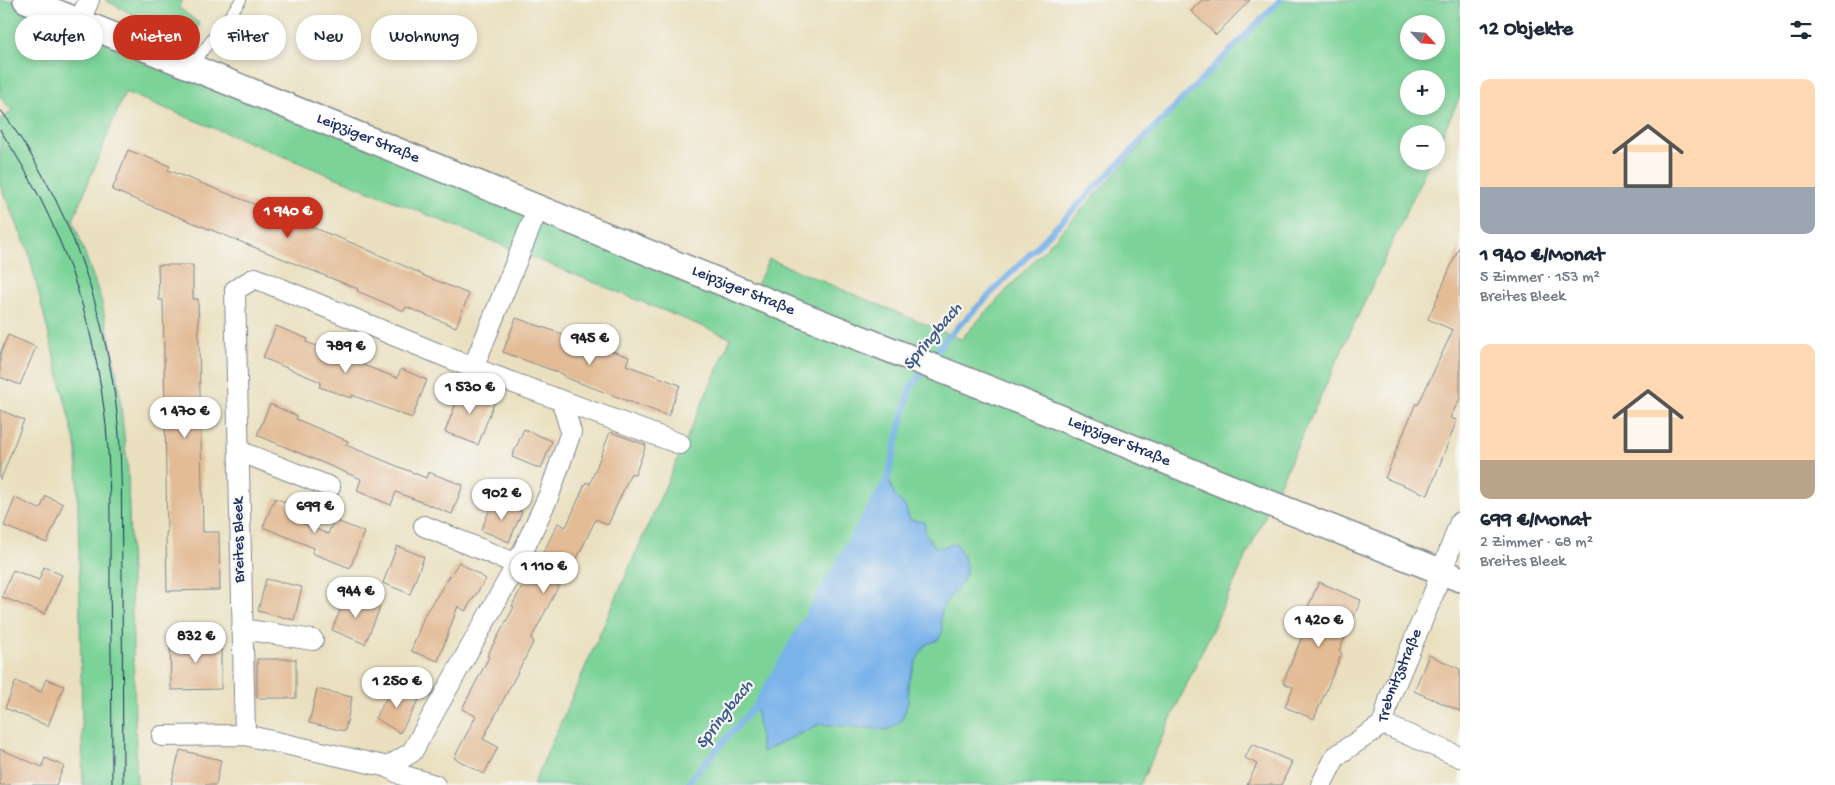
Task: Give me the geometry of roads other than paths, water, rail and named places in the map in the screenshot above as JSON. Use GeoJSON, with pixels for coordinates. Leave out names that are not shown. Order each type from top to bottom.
{"type":"FeatureCollection","features":[{"type":"Feature","properties":{"kind":"street","name":"Leipziger Straße"},"geometry":{"type":"LineString","coordinates":[[26,0],[62,15]]}},
{"type":"Feature","properties":{"kind":"street"},"geometry":{"type":"LineString","coordinates":[[82,15],[89,0]]}},
{"type":"Feature","properties":{"kind":"street","name":"Leipziger Straße"},"geometry":{"type":"LineString","coordinates":[[103,32],[1451,575]]}},
{"type":"Feature","properties":{"kind":"street"},"geometry":{"type":"LineString","coordinates":[[473,368],[538,208]]}},
{"type":"Feature","properties":{"kind":"street","name":"Breites Bleek"},"geometry":{"type":"LineString","coordinates":[[245,735],[235,290],[255,278],[473,368],[680,444]]}},
{"type":"Feature","properties":{"kind":"street"},"geometry":{"type":"LineString","coordinates":[[388,767],[412,752],[517,564],[549,495],[572,432],[562,402]]}},
{"type":"Feature","properties":{"kind":"street"},"geometry":{"type":"LineString","coordinates":[[239,451],[330,488]]}},
{"type":"Feature","properties":{"kind":"street","name":"Trebnitzstraße"},"geometry":{"type":"LineString","coordinates":[[1321,785],[1336,756],[1383,724],[1390,697],[1451,575],[1460,522]]}},
{"type":"Feature","properties":{"kind":"street"},"geometry":{"type":"LineString","coordinates":[[424,526],[517,564]]}},
{"type":"Feature","properties":{"kind":"street"},"geometry":{"type":"LineString","coordinates":[[242,629],[313,640]]}},
{"type":"Feature","properties":{"kind":"street"},"geometry":{"type":"LineString","coordinates":[[1383,724],[1460,757]]}},
{"type":"Feature","properties":{"kind":"street"},"geometry":{"type":"LineString","coordinates":[[162,736],[245,735],[388,767],[402,775],[435,785]]}},
{"type":"Feature","properties":{"kind":"lane"},"geometry":{"type":"LineString","coordinates":[[190,68],[241,0]]}},
{"type":"Feature","properties":{"kind":"water"},"geometry":{"type":"Polygon","coordinates":[[[888,477],[895,496],[905,506],[910,520],[924,522],[926,534],[935,547],[956,543],[964,558],[966,565],[965,576],[942,610],[943,631],[938,640],[925,645],[917,659],[908,683],[908,702],[902,720],[888,730],[820,724],[762,752],[756,705],[888,477]]]}},
{"type":"Feature","properties":{"kind":"waterway","name":"Springbach"},"geometry":{"type":"LineString","coordinates":[[931,359],[945,340],[1280,0]]}},
{"type":"Feature","properties":{"kind":"waterway","name":"Springbach"},"geometry":{"type":"LineString","coordinates":[[688,785],[694,775],[756,705],[888,477],[910,388],[924,370]]}},
{"type":"Feature","properties":{"kind":"tram line"},"geometry":{"type":"LineString","coordinates":[[0,109],[46,180],[64,218],[94,298],[113,381],[120,442],[121,479],[123,785]]}},
{"type":"Feature","properties":{"kind":"tram line"},"geometry":{"type":"LineString","coordinates":[[0,130],[21,164],[57,235],[83,309],[101,386],[108,445],[112,785]]}}]}
